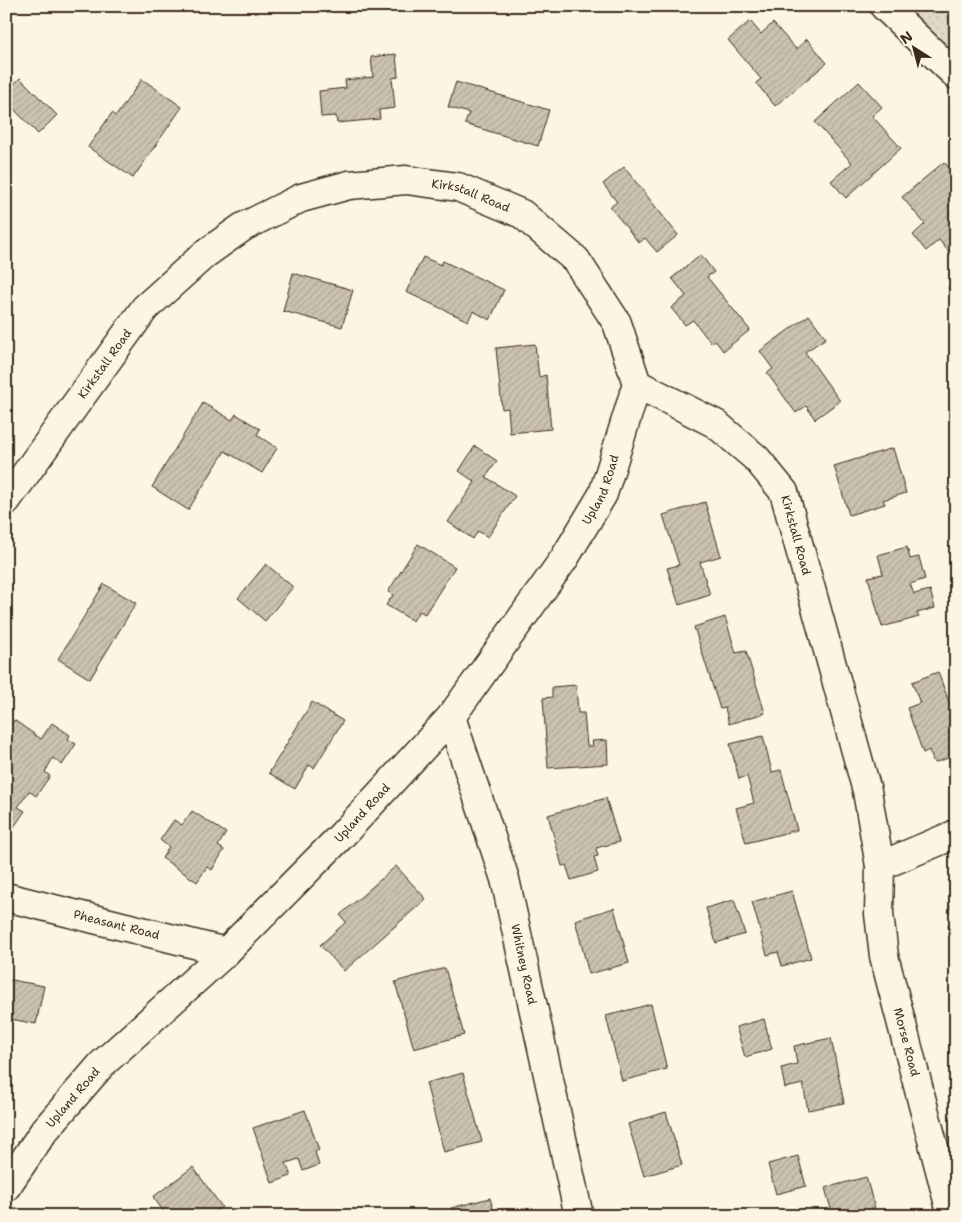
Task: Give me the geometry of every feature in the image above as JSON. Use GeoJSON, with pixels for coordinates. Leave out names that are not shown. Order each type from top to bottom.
{"type":"FeatureCollection","features":[{"type":"Feature","properties":{"kind":"street"},"geometry":{"type":"LineString","coordinates":[[884,6],[956,74]]}},
{"type":"Feature","properties":{"kind":"street","name":"Kirkstall Road"},"geometry":{"type":"LineString","coordinates":[[6,501],[145,308],[205,254],[242,227],[301,198],[349,185],[406,180],[458,188],[522,214],[576,260],[617,323],[637,384],[716,424],[757,459],[784,492],[825,640]]}},
{"type":"Feature","properties":{"kind":"street","name":"Upland Road"},"geometry":{"type":"LineString","coordinates":[[6,1187],[44,1131],[102,1064],[226,952],[342,835],[451,717],[564,559],[603,494],[637,384]]}},
{"type":"Feature","properties":{"kind":"street","name":"Morse Road"},"geometry":{"type":"LineString","coordinates":[[825,640],[867,791],[880,866],[880,914],[884,956],[952,1216]]}},
{"type":"Feature","properties":{"kind":"street","name":"Whitney Road"},"geometry":{"type":"LineString","coordinates":[[451,717],[505,879],[579,1216]]}},
{"type":"Feature","properties":{"kind":"street"},"geometry":{"type":"LineString","coordinates":[[880,866],[956,834]]}},
{"type":"Feature","properties":{"kind":"street","name":"Pheasant Road"},"geometry":{"type":"LineString","coordinates":[[6,898],[226,952]]}},
{"type":"Feature","properties":{"kind":"shaded area"},"geometry":{"type":"Polygon","coordinates":[[[884,6],[956,6],[956,75],[884,6]]]}},
{"type":"Feature","properties":{"kind":"building"},"geometry":{"type":"Polygon","coordinates":[[[750,21],[761,34],[773,23],[796,49],[807,39],[827,63],[775,106],[756,83],[761,79],[728,40],[750,21]]]}},
{"type":"Feature","properties":{"kind":"building"},"geometry":{"type":"Polygon","coordinates":[[[396,54],[398,77],[392,78],[395,108],[379,110],[380,119],[337,123],[336,116],[321,117],[319,91],[346,88],[345,80],[373,77],[371,57],[396,54]]]}},
{"type":"Feature","properties":{"kind":"building"},"geometry":{"type":"Polygon","coordinates":[[[20,78],[57,115],[38,134],[6,101],[6,92],[20,78]]]}},
{"type":"Feature","properties":{"kind":"building"},"geometry":{"type":"Polygon","coordinates":[[[142,79],[182,107],[133,178],[88,147],[112,113],[116,116],[142,79]]]}},
{"type":"Feature","properties":{"kind":"building"},"geometry":{"type":"Polygon","coordinates":[[[456,82],[549,110],[538,146],[465,124],[469,113],[448,107],[456,82]]]}},
{"type":"Feature","properties":{"kind":"building"},"geometry":{"type":"Polygon","coordinates":[[[859,82],[882,107],[872,116],[901,148],[846,198],[831,181],[852,163],[815,122],[859,82]]]}},
{"type":"Feature","properties":{"kind":"building"},"geometry":{"type":"Polygon","coordinates":[[[944,162],[956,176],[956,253],[952,256],[939,240],[926,251],[913,235],[925,224],[902,197],[944,162]]]}},
{"type":"Feature","properties":{"kind":"building"},"geometry":{"type":"Polygon","coordinates":[[[624,167],[678,235],[657,252],[645,238],[639,243],[610,207],[617,202],[603,184],[624,167]]]}},
{"type":"Feature","properties":{"kind":"building"},"geometry":{"type":"Polygon","coordinates":[[[701,255],[714,272],[707,277],[750,330],[723,351],[715,340],[711,343],[693,320],[685,325],[671,308],[686,296],[672,278],[701,255]]]}},
{"type":"Feature","properties":{"kind":"building"},"geometry":{"type":"Polygon","coordinates":[[[423,257],[441,265],[443,261],[504,290],[490,320],[473,311],[468,321],[406,292],[423,257]]]}},
{"type":"Feature","properties":{"kind":"building"},"geometry":{"type":"Polygon","coordinates":[[[293,273],[353,290],[342,327],[283,311],[293,273]]]}},
{"type":"Feature","properties":{"kind":"building"},"geometry":{"type":"Polygon","coordinates":[[[956,284],[956,313],[948,287],[956,284]]]}},
{"type":"Feature","properties":{"kind":"building"},"geometry":{"type":"Polygon","coordinates":[[[809,315],[826,338],[805,352],[840,401],[815,419],[806,406],[796,413],[767,373],[773,369],[760,351],[809,315]]]}},
{"type":"Feature","properties":{"kind":"building"},"geometry":{"type":"Polygon","coordinates":[[[535,344],[539,377],[546,375],[551,429],[510,433],[508,408],[502,409],[496,348],[535,344]]]}},
{"type":"Feature","properties":{"kind":"building"},"geometry":{"type":"Polygon","coordinates":[[[203,403],[232,420],[236,414],[260,429],[257,435],[277,448],[262,473],[225,451],[188,510],[152,487],[203,403]]]}},
{"type":"Feature","properties":{"kind":"building"},"geometry":{"type":"Polygon","coordinates":[[[475,446],[497,461],[486,477],[515,496],[488,537],[478,531],[473,539],[448,522],[475,482],[459,471],[475,446]]]}},
{"type":"Feature","properties":{"kind":"building"},"geometry":{"type":"Polygon","coordinates":[[[893,448],[906,493],[883,500],[885,504],[849,515],[834,466],[893,448]]]}},
{"type":"Feature","properties":{"kind":"building"},"geometry":{"type":"Polygon","coordinates":[[[705,502],[721,556],[700,562],[710,595],[679,605],[667,568],[679,565],[663,515],[705,502]]]}},
{"type":"Feature","properties":{"kind":"building"},"geometry":{"type":"Polygon","coordinates":[[[418,544],[455,567],[425,614],[419,611],[413,621],[386,605],[393,595],[388,592],[418,544]]]}},
{"type":"Feature","properties":{"kind":"building"},"geometry":{"type":"Polygon","coordinates":[[[907,547],[910,559],[919,557],[925,579],[910,584],[914,594],[930,590],[935,608],[917,613],[919,617],[882,627],[868,577],[883,574],[878,555],[907,547]]]}},
{"type":"Feature","properties":{"kind":"building"},"geometry":{"type":"Polygon","coordinates":[[[266,564],[293,587],[265,621],[238,598],[266,564]]]}},
{"type":"Feature","properties":{"kind":"building"},"geometry":{"type":"Polygon","coordinates":[[[104,584],[136,603],[90,679],[58,659],[104,584]]]}},
{"type":"Feature","properties":{"kind":"building"},"geometry":{"type":"Polygon","coordinates":[[[725,617],[736,653],[746,651],[765,713],[729,724],[725,708],[720,709],[694,627],[725,617]]]}},
{"type":"Feature","properties":{"kind":"building"},"geometry":{"type":"Polygon","coordinates":[[[938,672],[956,721],[956,755],[934,763],[929,750],[923,753],[907,708],[920,703],[912,682],[938,672]]]}},
{"type":"Feature","properties":{"kind":"building"},"geometry":{"type":"Polygon","coordinates":[[[576,685],[578,713],[584,713],[587,746],[593,746],[592,741],[607,740],[608,764],[548,768],[543,698],[552,697],[552,687],[576,685]]]}},
{"type":"Feature","properties":{"kind":"building"},"geometry":{"type":"Polygon","coordinates":[[[312,702],[343,721],[314,768],[309,765],[295,789],[269,773],[312,702]]]}},
{"type":"Feature","properties":{"kind":"building"},"geometry":{"type":"Polygon","coordinates":[[[14,720],[41,739],[52,723],[70,735],[68,739],[76,744],[62,765],[53,758],[45,772],[50,776],[36,796],[29,791],[18,807],[25,811],[11,831],[6,828],[6,732],[14,720]]]}},
{"type":"Feature","properties":{"kind":"building"},"geometry":{"type":"Polygon","coordinates":[[[763,736],[772,772],[781,770],[797,830],[746,843],[736,808],[754,803],[747,776],[739,779],[730,744],[763,736]]]}},
{"type":"Feature","properties":{"kind":"building"},"geometry":{"type":"Polygon","coordinates":[[[606,798],[619,842],[596,848],[598,856],[594,857],[598,872],[571,880],[566,865],[562,866],[548,815],[606,798]]]}},
{"type":"Feature","properties":{"kind":"building"},"geometry":{"type":"Polygon","coordinates":[[[192,811],[226,833],[218,846],[224,850],[212,870],[207,867],[197,882],[162,858],[169,847],[160,840],[174,820],[182,825],[192,811]]]}},
{"type":"Feature","properties":{"kind":"building"},"geometry":{"type":"Polygon","coordinates":[[[396,866],[426,899],[344,971],[320,945],[346,922],[340,915],[396,866]]]}},
{"type":"Feature","properties":{"kind":"building"},"geometry":{"type":"Polygon","coordinates":[[[792,891],[811,958],[782,966],[778,952],[767,955],[752,902],[792,891]]]}},
{"type":"Feature","properties":{"kind":"building"},"geometry":{"type":"Polygon","coordinates":[[[734,900],[745,934],[716,943],[706,908],[734,900]]]}},
{"type":"Feature","properties":{"kind":"building"},"geometry":{"type":"Polygon","coordinates":[[[956,904],[956,960],[948,925],[955,924],[950,905],[956,904]]]}},
{"type":"Feature","properties":{"kind":"building"},"geometry":{"type":"Polygon","coordinates":[[[614,908],[629,963],[589,974],[575,920],[614,908]]]}},
{"type":"Feature","properties":{"kind":"building"},"geometry":{"type":"Polygon","coordinates":[[[445,968],[464,1035],[414,1049],[395,982],[445,968]]]}},
{"type":"Feature","properties":{"kind":"building"},"geometry":{"type":"Polygon","coordinates":[[[6,979],[44,986],[36,1024],[6,1018],[6,979]]]}},
{"type":"Feature","properties":{"kind":"building"},"geometry":{"type":"Polygon","coordinates":[[[651,1004],[667,1069],[622,1081],[606,1016],[651,1004]]]}},
{"type":"Feature","properties":{"kind":"building"},"geometry":{"type":"Polygon","coordinates":[[[764,1019],[772,1049],[745,1057],[736,1027],[764,1019]]]}},
{"type":"Feature","properties":{"kind":"building"},"geometry":{"type":"Polygon","coordinates":[[[831,1038],[844,1103],[808,1110],[803,1084],[785,1088],[781,1068],[797,1064],[794,1046],[831,1038]]]}},
{"type":"Feature","properties":{"kind":"building"},"geometry":{"type":"Polygon","coordinates":[[[463,1073],[482,1142],[444,1152],[426,1083],[463,1073]]]}},
{"type":"Feature","properties":{"kind":"building"},"geometry":{"type":"Polygon","coordinates":[[[305,1110],[319,1150],[315,1152],[319,1165],[303,1171],[299,1159],[286,1163],[291,1176],[272,1183],[253,1128],[305,1110]]]}},
{"type":"Feature","properties":{"kind":"building"},"geometry":{"type":"Polygon","coordinates":[[[666,1112],[682,1165],[644,1176],[628,1124],[666,1112]]]}},
{"type":"Feature","properties":{"kind":"building"},"geometry":{"type":"Polygon","coordinates":[[[798,1156],[806,1186],[776,1194],[768,1164],[798,1156]]]}},
{"type":"Feature","properties":{"kind":"building"},"geometry":{"type":"Polygon","coordinates":[[[193,1167],[222,1207],[209,1216],[167,1216],[153,1197],[193,1167]]]}},
{"type":"Feature","properties":{"kind":"building"},"geometry":{"type":"Polygon","coordinates":[[[866,1177],[877,1216],[833,1216],[825,1188],[866,1177]]]}},
{"type":"Feature","properties":{"kind":"building"},"geometry":{"type":"Polygon","coordinates":[[[490,1198],[495,1216],[454,1216],[451,1208],[490,1198]]]}}]}
